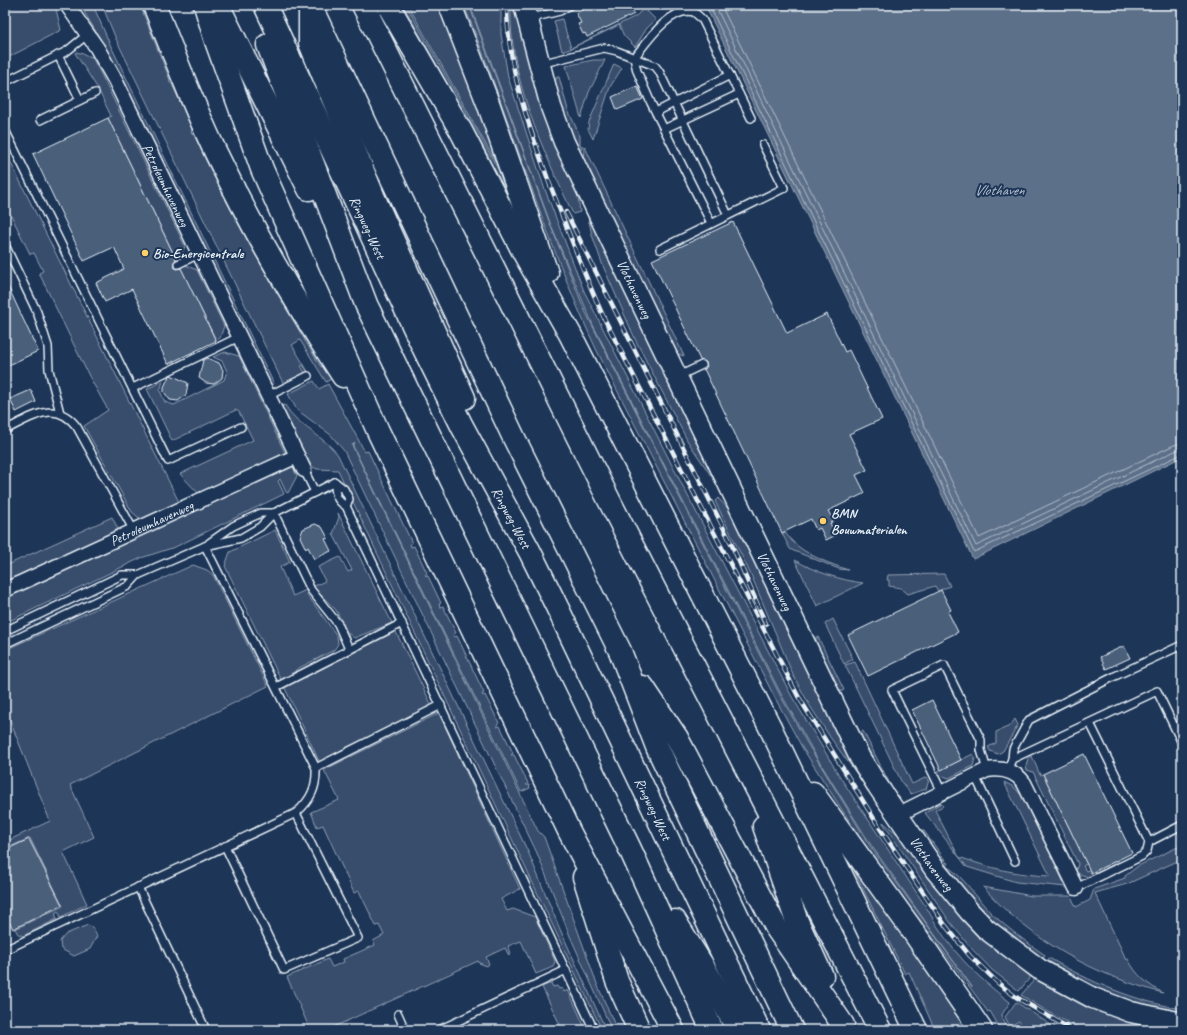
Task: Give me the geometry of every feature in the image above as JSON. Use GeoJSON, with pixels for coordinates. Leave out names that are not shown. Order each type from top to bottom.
{"type":"FeatureCollection","features":[{"type":"Feature","properties":{"kind":"highway"},"geometry":{"type":"LineString","coordinates":[[154,5],[193,102],[216,153],[250,221],[297,304],[378,431]]}},
{"type":"Feature","properties":{"kind":"highway"},"geometry":{"type":"LineString","coordinates":[[205,5],[216,41],[262,169],[378,431],[570,831],[673,1030]]}},
{"type":"Feature","properties":{"kind":"highway"},"geometry":{"type":"LineString","coordinates":[[218,5],[366,304]]}},
{"type":"Feature","properties":{"kind":"highway","name":"Ringweg-West"},"geometry":{"type":"LineString","coordinates":[[253,5],[366,304],[630,849],[712,1030]]}},
{"type":"Feature","properties":{"kind":"highway","name":"Ringweg-West"},"geometry":{"type":"LineString","coordinates":[[264,5],[424,349],[462,426],[530,552],[759,1030]]}},
{"type":"Feature","properties":{"kind":"highway"},"geometry":{"type":"LineString","coordinates":[[310,5],[310,43],[374,198],[475,421],[530,552]]}},
{"type":"Feature","properties":{"kind":"highway","name":"Ringweg-West"},"geometry":{"type":"LineString","coordinates":[[310,5],[514,438],[620,651],[657,747],[792,1030]]}},
{"type":"Feature","properties":{"kind":"highway"},"geometry":{"type":"LineString","coordinates":[[363,5],[526,335],[880,1030]]}},
{"type":"Feature","properties":{"kind":"highway"},"geometry":{"type":"LineString","coordinates":[[388,5],[461,131],[525,255],[570,334],[770,727],[916,1030]]}},
{"type":"Feature","properties":{"kind":"highway"},"geometry":{"type":"LineString","coordinates":[[450,5],[488,103],[570,334]]}},
{"type":"Feature","properties":{"kind":"highway"},"geometry":{"type":"LineString","coordinates":[[620,651],[677,738],[777,929],[844,1027]]}},
{"type":"Feature","properties":{"kind":"highway"},"geometry":{"type":"LineString","coordinates":[[770,727],[826,813],[910,927],[981,1030]]}},
{"type":"Feature","properties":{"kind":"highway"},"geometry":{"type":"LineString","coordinates":[[739,753],[796,919],[844,1027]]}},
{"type":"Feature","properties":{"kind":"highway"},"geometry":{"type":"LineString","coordinates":[[570,831],[606,950],[617,981],[640,1030]]}},
{"type":"Feature","properties":{"kind":"highway"},"geometry":{"type":"LineString","coordinates":[[630,849],[706,971],[738,1030]]}},
{"type":"Feature","properties":{"kind":"main road","name":"Vlothavenweg"},"geometry":{"type":"LineString","coordinates":[[526,12],[551,107],[562,135],[860,758],[936,871],[953,893],[986,929],[1019,956],[1056,980],[1094,998],[1141,1014],[1182,1023]]}},
{"type":"Feature","properties":{"kind":"street","name":"Petroleumhavenweg"},"geometry":{"type":"LineString","coordinates":[[67,5],[88,34],[115,80],[304,470]]}},
{"type":"Feature","properties":{"kind":"street","name":"Petroleumhavenweg"},"geometry":{"type":"LineString","coordinates":[[5,590],[297,456]]}},
{"type":"Feature","properties":{"kind":"street"},"geometry":{"type":"LineString","coordinates":[[897,815],[981,773],[1010,765],[1024,782],[1076,888]]}},
{"type":"Feature","properties":{"kind":"lane"},"geometry":{"type":"LineString","coordinates":[[526,12],[560,11],[570,5]]}},
{"type":"Feature","properties":{"kind":"lane"},"geometry":{"type":"LineString","coordinates":[[634,58],[664,22],[682,12],[690,10],[699,15],[702,19],[751,118]]}},
{"type":"Feature","properties":{"kind":"lane"},"geometry":{"type":"LineString","coordinates":[[5,82],[58,56],[88,34]]}},
{"type":"Feature","properties":{"kind":"lane"},"geometry":{"type":"LineString","coordinates":[[540,64],[604,48],[617,50],[634,58],[650,63],[659,71],[728,215]]}},
{"type":"Feature","properties":{"kind":"lane"},"geometry":{"type":"LineString","coordinates":[[58,56],[80,100]]}},
{"type":"Feature","properties":{"kind":"lane"},"geometry":{"type":"LineString","coordinates":[[634,58],[637,71],[656,112],[711,224]]}},
{"type":"Feature","properties":{"kind":"lane"},"geometry":{"type":"LineString","coordinates":[[656,112],[730,75]]}},
{"type":"Feature","properties":{"kind":"lane"},"geometry":{"type":"LineString","coordinates":[[40,120],[95,93]]}},
{"type":"Feature","properties":{"kind":"lane"},"geometry":{"type":"LineString","coordinates":[[664,129],[739,94]]}},
{"type":"Feature","properties":{"kind":"lane"},"geometry":{"type":"LineString","coordinates":[[5,130],[168,461],[241,427]]}},
{"type":"Feature","properties":{"kind":"lane"},"geometry":{"type":"LineString","coordinates":[[660,249],[784,188],[763,145]]}},
{"type":"Feature","properties":{"kind":"lane"},"geometry":{"type":"LineString","coordinates":[[5,245],[37,312],[48,346],[49,370],[60,413]]}},
{"type":"Feature","properties":{"kind":"lane"},"geometry":{"type":"LineString","coordinates":[[178,264],[199,254]]}},
{"type":"Feature","properties":{"kind":"lane"},"geometry":{"type":"LineString","coordinates":[[133,388],[239,337]]}},
{"type":"Feature","properties":{"kind":"lane"},"geometry":{"type":"LineString","coordinates":[[677,377],[702,365]]}},
{"type":"Feature","properties":{"kind":"lane"},"geometry":{"type":"LineString","coordinates":[[268,396],[308,376]]}},
{"type":"Feature","properties":{"kind":"lane"},"geometry":{"type":"LineString","coordinates":[[5,430],[42,412],[60,413],[72,420],[134,532]]}},
{"type":"Feature","properties":{"kind":"lane"},"geometry":{"type":"LineString","coordinates":[[304,470],[315,492]]}},
{"type":"Feature","properties":{"kind":"lane"},"geometry":{"type":"LineString","coordinates":[[5,631],[122,575],[138,575],[206,546],[241,538],[260,527],[274,513],[335,482],[344,489],[349,499],[346,506],[594,1030]]}},
{"type":"Feature","properties":{"kind":"lane"},"geometry":{"type":"LineString","coordinates":[[206,546],[233,526],[261,512],[274,513]]}},
{"type":"Feature","properties":{"kind":"lane"},"geometry":{"type":"LineString","coordinates":[[274,513],[311,590],[338,624],[349,649]]}},
{"type":"Feature","properties":{"kind":"lane"},"geometry":{"type":"LineString","coordinates":[[5,950],[296,813],[309,800],[316,784],[316,768],[206,546]]}},
{"type":"Feature","properties":{"kind":"lane"},"geometry":{"type":"LineString","coordinates":[[5,644],[128,586],[138,575]]}},
{"type":"Feature","properties":{"kind":"lane"},"geometry":{"type":"LineString","coordinates":[[276,687],[402,623]]}},
{"type":"Feature","properties":{"kind":"lane"},"geometry":{"type":"LineString","coordinates":[[1010,765],[1013,749],[1029,720],[1115,676],[1182,645]]}},
{"type":"Feature","properties":{"kind":"lane"},"geometry":{"type":"LineString","coordinates":[[942,792],[892,690],[944,665],[981,740],[981,773],[1015,861]]}},
{"type":"Feature","properties":{"kind":"lane"},"geometry":{"type":"LineString","coordinates":[[1010,765],[1090,722],[1157,691],[1182,743]]}},
{"type":"Feature","properties":{"kind":"lane"},"geometry":{"type":"LineString","coordinates":[[316,768],[441,705]]}},
{"type":"Feature","properties":{"kind":"lane"},"geometry":{"type":"LineString","coordinates":[[1076,888],[1142,856],[1147,851],[1149,842],[1090,722]]}},
{"type":"Feature","properties":{"kind":"lane"},"geometry":{"type":"LineString","coordinates":[[225,846],[284,970],[358,938],[296,813]]}},
{"type":"Feature","properties":{"kind":"lane"},"geometry":{"type":"LineString","coordinates":[[1149,842],[1182,825]]}},
{"type":"Feature","properties":{"kind":"lane"},"geometry":{"type":"LineString","coordinates":[[138,887],[206,1030]]}},
{"type":"Feature","properties":{"kind":"lane"},"geometry":{"type":"LineString","coordinates":[[439,1030],[566,970]]}},
{"type":"Feature","properties":{"kind":"lane"},"geometry":{"type":"LineString","coordinates":[[398,1014],[405,1030]]}},
{"type":"Feature","properties":{"kind":"shaded area"},"geometry":{"type":"Polygon","coordinates":[[[5,5],[55,5],[61,30],[5,59],[5,5]]]}},
{"type":"Feature","properties":{"kind":"shaded area"},"geometry":{"type":"Polygon","coordinates":[[[80,5],[93,5],[109,42],[274,384],[271,386],[108,52],[80,5]]]}},
{"type":"Feature","properties":{"kind":"shaded area"},"geometry":{"type":"Polygon","coordinates":[[[102,5],[140,5],[170,80],[169,82],[172,84],[192,129],[191,132],[194,135],[238,224],[270,281],[321,367],[323,366],[331,379],[326,382],[300,340],[292,345],[309,373],[303,365],[301,366],[306,374],[284,385],[116,39],[102,5]]]}},
{"type":"Feature","properties":{"kind":"shaded area"},"geometry":{"type":"Polygon","coordinates":[[[403,5],[406,5],[502,176],[503,175],[408,5],[444,5],[526,231],[488,161],[490,159],[403,5]]]}},
{"type":"Feature","properties":{"kind":"shaded area"},"geometry":{"type":"Polygon","coordinates":[[[464,5],[469,5],[552,229],[585,311],[780,695],[807,743],[870,846],[972,987],[871,845],[817,758],[781,694],[593,325],[552,228],[470,5],[501,5],[501,34],[508,77],[544,187],[584,291],[791,695],[842,780],[928,910],[944,937],[974,972],[1010,1002],[1001,1016],[1009,1030],[1001,1030],[990,1011],[988,1012],[866,847],[803,749],[775,698],[597,351],[560,265],[464,5]]]}},
{"type":"Feature","properties":{"kind":"shaded area"},"geometry":{"type":"Polygon","coordinates":[[[511,5],[516,5],[577,188],[580,212],[573,214],[539,139],[521,86],[515,59],[511,5]]]}},
{"type":"Feature","properties":{"kind":"shaded area"},"geometry":{"type":"Polygon","coordinates":[[[644,8],[656,20],[647,28],[635,47],[624,36],[619,25],[570,49],[562,51],[554,21],[562,19],[571,48],[636,16],[644,8]]]}},
{"type":"Feature","properties":{"kind":"shaded area"},"geometry":{"type":"Polygon","coordinates":[[[77,52],[92,57],[102,76],[185,246],[180,258],[176,259],[108,118],[111,116],[98,89],[75,53],[77,52]]]}},
{"type":"Feature","properties":{"kind":"shaded area"},"geometry":{"type":"Polygon","coordinates":[[[593,60],[605,60],[589,92],[581,118],[566,66],[593,60]]]}},
{"type":"Feature","properties":{"kind":"shaded area"},"geometry":{"type":"Polygon","coordinates":[[[614,64],[622,68],[610,87],[593,139],[588,129],[589,122],[614,64]]]}},
{"type":"Feature","properties":{"kind":"shaded area"},"geometry":{"type":"Polygon","coordinates":[[[557,77],[559,77],[568,110],[580,136],[580,145],[585,147],[684,356],[675,353],[583,161],[584,149],[579,148],[578,152],[562,114],[554,83],[557,77]]]}},
{"type":"Feature","properties":{"kind":"shaded area"},"geometry":{"type":"Polygon","coordinates":[[[5,151],[180,504],[145,520],[132,512],[84,426],[108,410],[89,376],[39,273],[43,271],[34,253],[30,254],[5,203],[5,151]]]}},
{"type":"Feature","properties":{"kind":"shaded area"},"geometry":{"type":"Polygon","coordinates":[[[584,202],[726,498],[687,440],[636,341],[603,266],[592,235],[584,202]]]}},
{"type":"Feature","properties":{"kind":"shaded area"},"geometry":{"type":"Polygon","coordinates":[[[185,265],[197,270],[224,326],[220,338],[216,340],[180,267],[185,265]]]}},
{"type":"Feature","properties":{"kind":"shaded area"},"geometry":{"type":"Polygon","coordinates":[[[225,352],[239,356],[286,455],[200,495],[180,474],[253,440],[239,412],[236,410],[172,441],[147,389],[163,381],[160,391],[165,402],[174,405],[224,380],[227,371],[222,361],[213,357],[225,352]]]}},
{"type":"Feature","properties":{"kind":"shaded area"},"geometry":{"type":"Polygon","coordinates":[[[314,381],[319,389],[328,384],[365,452],[368,451],[412,543],[410,544],[411,547],[414,546],[427,573],[425,575],[428,576],[441,603],[439,604],[440,607],[443,606],[456,633],[453,634],[455,637],[457,636],[484,693],[482,694],[483,696],[485,695],[499,723],[497,727],[500,726],[513,753],[511,755],[514,755],[528,783],[526,785],[529,785],[530,788],[521,792],[353,446],[355,443],[352,445],[538,831],[544,837],[597,984],[617,1030],[612,1030],[610,1026],[570,936],[537,853],[344,451],[331,435],[297,410],[288,394],[314,381]]]}},
{"type":"Feature","properties":{"kind":"shaded area"},"geometry":{"type":"Polygon","coordinates":[[[285,405],[296,419],[332,448],[338,455],[529,854],[559,927],[606,1030],[602,1030],[338,470],[317,469],[311,466],[281,406],[285,405]]]}},
{"type":"Feature","properties":{"kind":"shaded area"},"geometry":{"type":"Polygon","coordinates":[[[292,465],[297,476],[288,493],[286,492],[280,479],[278,481],[284,494],[175,547],[141,558],[5,623],[5,596],[292,465]]]}},
{"type":"Feature","properties":{"kind":"shaded area"},"geometry":{"type":"Polygon","coordinates":[[[718,498],[733,514],[891,821],[832,740],[810,706],[793,675],[752,577],[715,501],[718,498]]]}},
{"type":"Feature","properties":{"kind":"shaded area"},"geometry":{"type":"Polygon","coordinates":[[[338,513],[392,623],[354,638],[347,632],[336,610],[315,589],[306,593],[337,636],[338,644],[334,650],[297,669],[282,682],[225,566],[230,552],[275,530],[290,562],[280,567],[293,596],[325,581],[318,567],[340,557],[348,572],[352,570],[333,534],[339,517],[338,513]]]}},
{"type":"Feature","properties":{"kind":"shaded area"},"geometry":{"type":"Polygon","coordinates":[[[112,517],[119,531],[5,584],[5,566],[112,517]]]}},
{"type":"Feature","properties":{"kind":"shaded area"},"geometry":{"type":"Polygon","coordinates":[[[785,532],[797,546],[813,556],[848,570],[839,569],[790,549],[782,533],[785,532]]]}},
{"type":"Feature","properties":{"kind":"shaded area"},"geometry":{"type":"Polygon","coordinates":[[[795,560],[828,575],[863,583],[817,606],[795,560]]]}},
{"type":"Feature","properties":{"kind":"shaded area"},"geometry":{"type":"Polygon","coordinates":[[[193,565],[207,570],[213,575],[268,686],[70,785],[94,837],[63,852],[87,904],[61,917],[58,911],[55,913],[57,919],[23,936],[18,934],[15,929],[63,906],[30,838],[5,849],[5,842],[50,821],[5,708],[5,650],[193,565]]]}},
{"type":"Feature","properties":{"kind":"shaded area"},"geometry":{"type":"Polygon","coordinates":[[[944,574],[950,586],[938,591],[935,586],[908,594],[901,588],[889,586],[889,580],[887,580],[888,575],[944,574]]]}},
{"type":"Feature","properties":{"kind":"shaded area"},"geometry":{"type":"Polygon","coordinates":[[[833,619],[853,659],[844,664],[825,624],[833,619]]]}},
{"type":"Feature","properties":{"kind":"shaded area"},"geometry":{"type":"Polygon","coordinates":[[[395,630],[432,706],[339,751],[320,763],[284,686],[395,630]]]}},
{"type":"Feature","properties":{"kind":"shaded area"},"geometry":{"type":"Polygon","coordinates":[[[816,637],[818,637],[844,690],[838,693],[816,646],[816,637]]]}},
{"type":"Feature","properties":{"kind":"shaded area"},"geometry":{"type":"Polygon","coordinates":[[[855,662],[912,784],[927,777],[929,780],[926,789],[911,794],[902,783],[845,665],[855,662]]]}},
{"type":"Feature","properties":{"kind":"shaded area"},"geometry":{"type":"Polygon","coordinates":[[[439,713],[520,889],[501,899],[507,911],[513,909],[535,917],[555,961],[553,967],[536,974],[521,941],[508,946],[511,953],[509,956],[505,948],[486,957],[489,964],[487,966],[479,963],[478,961],[327,1030],[306,1030],[308,1025],[287,977],[328,959],[332,967],[344,962],[343,959],[375,945],[373,941],[384,935],[379,925],[376,926],[359,891],[354,893],[323,825],[317,827],[311,812],[339,800],[324,770],[439,713]]]}},
{"type":"Feature","properties":{"kind":"shaded area"},"geometry":{"type":"Polygon","coordinates":[[[1015,719],[1018,725],[1003,751],[998,754],[990,751],[988,747],[996,743],[996,732],[1010,726],[1015,719]]]}},
{"type":"Feature","properties":{"kind":"shaded area"},"geometry":{"type":"Polygon","coordinates":[[[863,731],[891,787],[880,774],[857,734],[863,731]]]}},
{"type":"Feature","properties":{"kind":"shaded area"},"geometry":{"type":"Polygon","coordinates":[[[973,754],[975,758],[973,766],[949,778],[940,775],[938,771],[973,754]]]}},
{"type":"Feature","properties":{"kind":"shaded area"},"geometry":{"type":"Polygon","coordinates":[[[1032,756],[1040,775],[1043,774],[1087,864],[1083,866],[1086,871],[1117,860],[1118,862],[1088,877],[1077,873],[1076,870],[1078,864],[1033,772],[1027,770],[1026,767],[1028,758],[1032,756]]]}},
{"type":"Feature","properties":{"kind":"shaded area"},"geometry":{"type":"Polygon","coordinates":[[[1004,782],[1014,787],[1023,797],[1066,887],[1016,882],[967,867],[959,857],[1004,870],[1050,876],[1004,782]]]}},
{"type":"Feature","properties":{"kind":"shaded area"},"geometry":{"type":"Polygon","coordinates":[[[941,803],[943,806],[935,810],[959,856],[925,813],[941,803]]]}},
{"type":"Feature","properties":{"kind":"shaded area"},"geometry":{"type":"Polygon","coordinates":[[[883,822],[904,840],[1033,974],[1019,991],[992,970],[970,947],[950,922],[883,822]]]}},
{"type":"Feature","properties":{"kind":"shaded area"},"geometry":{"type":"Polygon","coordinates":[[[922,830],[946,861],[930,848],[925,840],[922,830]]]}},
{"type":"Feature","properties":{"kind":"shaded area"},"geometry":{"type":"Polygon","coordinates":[[[840,842],[974,1030],[935,1030],[909,972],[905,974],[840,842]]]}},
{"type":"Feature","properties":{"kind":"shaded area"},"geometry":{"type":"Polygon","coordinates":[[[1182,845],[1182,859],[1127,884],[1095,893],[1126,959],[1128,959],[1143,979],[1152,987],[1163,993],[1113,976],[1088,966],[1065,954],[1022,924],[983,887],[1032,896],[1071,896],[1076,907],[1090,900],[1094,889],[1125,878],[1125,876],[1138,866],[1182,845]]]}},
{"type":"Feature","properties":{"kind":"shaded area"},"geometry":{"type":"Polygon","coordinates":[[[946,862],[948,863],[946,866],[964,881],[992,914],[1018,936],[1045,955],[1042,962],[984,915],[944,866],[946,862]]]}},
{"type":"Feature","properties":{"kind":"shaded area"},"geometry":{"type":"Polygon","coordinates":[[[88,925],[92,927],[97,936],[90,949],[74,956],[61,949],[60,941],[66,934],[88,925]]]}},
{"type":"Feature","properties":{"kind":"shaded area"},"geometry":{"type":"Polygon","coordinates":[[[1049,958],[1096,983],[1113,990],[1147,1001],[1182,1009],[1182,1015],[1105,995],[1045,964],[1049,958]]]}},
{"type":"Feature","properties":{"kind":"shaded area"},"geometry":{"type":"Polygon","coordinates":[[[1036,978],[1176,1030],[1086,1030],[1077,1027],[1021,995],[1036,978]]]}},
{"type":"Feature","properties":{"kind":"shaded area"},"geometry":{"type":"Polygon","coordinates":[[[551,983],[553,987],[557,986],[559,989],[562,988],[564,992],[568,990],[586,1030],[556,1030],[561,1027],[542,987],[551,983]]]}},
{"type":"Feature","properties":{"kind":"shaded area"},"geometry":{"type":"Polygon","coordinates":[[[1016,1002],[1051,1025],[1062,1030],[1016,1030],[1022,1026],[1019,1021],[1010,1026],[1005,1017],[1016,1002]]]}},
{"type":"Feature","properties":{"kind":"water","name":"Vlothaven"},"geometry":{"type":"Polygon","coordinates":[[[705,5],[1182,5],[1182,457],[973,559],[705,5]]]}},
{"type":"Feature","properties":{"kind":"building"},"geometry":{"type":"Polygon","coordinates":[[[592,5],[630,5],[634,14],[587,37],[585,33],[583,34],[578,24],[581,23],[576,13],[592,5]]]}},
{"type":"Feature","properties":{"kind":"building"},"geometry":{"type":"Polygon","coordinates":[[[637,86],[643,99],[617,110],[612,97],[637,86]]]}},
{"type":"Feature","properties":{"kind":"building","name":"Bio-Energicentrale"},"geometry":{"type":"Polygon","coordinates":[[[108,118],[176,259],[173,266],[177,269],[181,268],[216,341],[168,364],[132,289],[105,302],[96,283],[124,269],[114,247],[84,261],[33,154],[108,118]]]}},
{"type":"Feature","properties":{"kind":"building"},"geometry":{"type":"Polygon","coordinates":[[[733,222],[787,333],[827,314],[845,352],[849,350],[882,419],[849,434],[867,470],[856,475],[865,493],[828,511],[834,521],[830,523],[836,535],[826,540],[820,528],[816,530],[811,519],[782,533],[704,369],[707,366],[706,363],[700,360],[652,260],[733,222]]]}},
{"type":"Feature","properties":{"kind":"building"},"geometry":{"type":"Polygon","coordinates":[[[5,280],[38,351],[5,367],[5,280]]]}},
{"type":"Feature","properties":{"kind":"building"},"geometry":{"type":"Polygon","coordinates":[[[207,358],[219,363],[223,370],[222,378],[214,384],[206,383],[199,378],[203,360],[207,358]]]}},
{"type":"Feature","properties":{"kind":"building"},"geometry":{"type":"Polygon","coordinates":[[[171,375],[188,383],[186,395],[178,401],[170,400],[164,392],[164,387],[169,376],[171,375]]]}},
{"type":"Feature","properties":{"kind":"building"},"geometry":{"type":"Polygon","coordinates":[[[31,390],[36,402],[16,412],[10,399],[31,390]]]}},
{"type":"Feature","properties":{"kind":"building"},"geometry":{"type":"Polygon","coordinates":[[[315,524],[322,527],[328,538],[325,539],[331,551],[314,559],[308,547],[306,549],[300,537],[303,529],[315,524]]]}},
{"type":"Feature","properties":{"kind":"building"},"geometry":{"type":"Polygon","coordinates":[[[941,590],[951,610],[948,612],[958,632],[868,676],[848,635],[941,590]]]}},
{"type":"Feature","properties":{"kind":"building"},"geometry":{"type":"Polygon","coordinates":[[[1124,646],[1130,658],[1106,669],[1100,657],[1124,646]]]}},
{"type":"Feature","properties":{"kind":"building"},"geometry":{"type":"Polygon","coordinates":[[[932,700],[961,760],[941,770],[912,710],[932,700]]]}},
{"type":"Feature","properties":{"kind":"building"},"geometry":{"type":"Polygon","coordinates":[[[1084,754],[1132,853],[1091,873],[1043,774],[1084,754]]]}},
{"type":"Feature","properties":{"kind":"building"},"geometry":{"type":"Polygon","coordinates":[[[29,839],[62,905],[13,929],[10,923],[5,926],[5,850],[29,839]]]}},
{"type":"Feature","properties":{"kind":"railway"},"geometry":{"type":"LineString","coordinates":[[507,5],[511,51],[526,117],[549,182],[590,286],[605,320],[798,696],[881,830],[945,925],[970,956],[998,983],[1016,997],[1072,1030]]}},
{"type":"Feature","properties":{"kind":"railway"},"geometry":{"type":"LineString","coordinates":[[566,212],[731,543],[766,624]]}},
{"type":"Feature","properties":{"kind":"place","name":"Bio-Energicentrale"},"geometry":{"type":"Point","coordinates":[145,253]}},
{"type":"Feature","properties":{"kind":"place","name":"BMN Bouwmaterialen"},"geometry":{"type":"Point","coordinates":[823,521]}}]}
